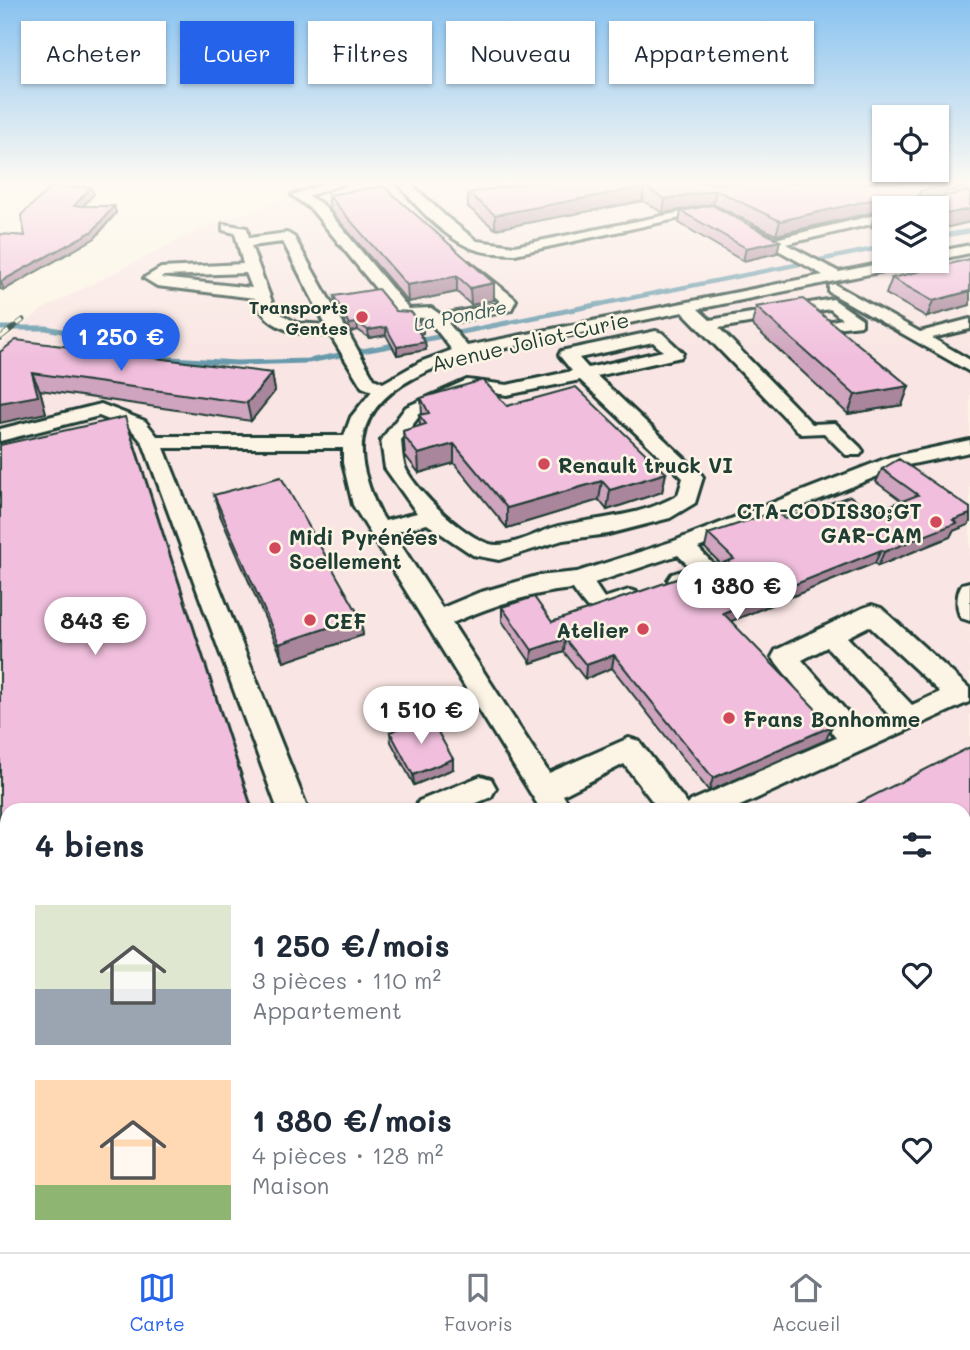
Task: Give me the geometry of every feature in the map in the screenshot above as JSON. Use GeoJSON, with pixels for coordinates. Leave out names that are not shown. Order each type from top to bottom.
{"type":"FeatureCollection","features":[{"type":"Feature","properties":{"kind":"street"},"geometry":{"type":"LineString","coordinates":[[255,241],[243,243],[268,312],[292,328],[340,337]]}},
{"type":"Feature","properties":{"kind":"street"},"geometry":{"type":"LineString","coordinates":[[289,241],[353,360],[369,383],[384,390]]}},
{"type":"Feature","properties":{"kind":"street"},"geometry":{"type":"LineString","coordinates":[[345,241],[405,314],[430,313],[450,337],[505,307],[508,300],[456,255]]}},
{"type":"Feature","properties":{"kind":"street"},"geometry":{"type":"LineString","coordinates":[[469,241],[478,247],[515,250],[557,241]]}},
{"type":"Feature","properties":{"kind":"street"},"geometry":{"type":"LineString","coordinates":[[771,241],[796,255],[918,337],[970,367]]}},
{"type":"Feature","properties":{"kind":"street"},"geometry":{"type":"LineString","coordinates":[[774,243],[781,241]]}},
{"type":"Feature","properties":{"kind":"street"},"geometry":{"type":"LineString","coordinates":[[949,253],[970,249]]}},
{"type":"Feature","properties":{"kind":"street"},"geometry":{"type":"LineString","coordinates":[[187,256],[251,265]]}},
{"type":"Feature","properties":{"kind":"street"},"geometry":{"type":"LineString","coordinates":[[251,265],[162,272],[151,278],[156,282],[261,294]]}},
{"type":"Feature","properties":{"kind":"street","name":"Avenue Joliot-Curie"},"geometry":{"type":"LineString","coordinates":[[352,442],[370,404],[384,390],[426,363],[450,337],[686,307],[825,275],[872,268]]}},
{"type":"Feature","properties":{"kind":"street"},"geometry":{"type":"LineString","coordinates":[[707,325],[833,304],[856,322],[822,327]]}},
{"type":"Feature","properties":{"kind":"street"},"geometry":{"type":"LineString","coordinates":[[686,307],[707,325],[808,430],[828,427],[853,451]]}},
{"type":"Feature","properties":{"kind":"street"},"geometry":{"type":"LineString","coordinates":[[918,337],[970,324]]}},
{"type":"Feature","properties":{"kind":"street"},"geometry":{"type":"LineString","coordinates":[[584,374],[567,355],[656,336],[675,353],[584,374],[507,390],[472,384],[413,411],[391,440],[395,468],[430,516],[481,550],[499,552],[561,533],[608,527],[663,513],[688,498],[693,477],[584,374]]}},
{"type":"Feature","properties":{"kind":"street"},"geometry":{"type":"LineString","coordinates":[[0,435],[101,410],[138,425],[152,442],[290,803]]}},
{"type":"Feature","properties":{"kind":"street"},"geometry":{"type":"LineString","coordinates":[[152,442],[352,442],[352,457],[364,505],[551,801]]}},
{"type":"Feature","properties":{"kind":"street"},"geometry":{"type":"LineString","coordinates":[[437,620],[486,599],[537,584],[579,580],[682,546],[897,461],[970,446]]}},
{"type":"Feature","properties":{"kind":"street"},"geometry":{"type":"LineString","coordinates":[[380,530],[430,516]]}},
{"type":"Feature","properties":{"kind":"street"},"geometry":{"type":"LineString","coordinates":[[579,580],[599,608],[708,570],[682,546]]}},
{"type":"Feature","properties":{"kind":"street"},"geometry":{"type":"LineString","coordinates":[[970,590],[970,612]]}},
{"type":"Feature","properties":{"kind":"street"},"geometry":{"type":"LineString","coordinates":[[717,803],[960,695],[872,614],[785,657],[855,741]]}},
{"type":"Feature","properties":{"kind":"street"},"geometry":{"type":"LineString","coordinates":[[830,635],[908,718]]}},
{"type":"Feature","properties":{"kind":"street"},"geometry":{"type":"LineString","coordinates":[[551,801],[561,780],[629,749],[671,803]]}},
{"type":"Feature","properties":{"kind":"street"},"geometry":{"type":"LineString","coordinates":[[446,803],[481,788]]}},
{"type":"Feature","properties":{"kind":"shaded area"},"geometry":{"type":"Polygon","coordinates":[[[176,241],[872,241],[872,273],[949,273],[949,241],[970,241],[970,803],[0,803],[0,344],[43,309],[176,241]]]}},
{"type":"Feature","properties":{"kind":"building"},"geometry":{"type":"Polygon","coordinates":[[[0,241],[74,241],[0,282],[0,241]]]}},
{"type":"Feature","properties":{"kind":"building"},"geometry":{"type":"Polygon","coordinates":[[[369,241],[446,241],[494,283],[470,288],[457,276],[407,285],[369,241]]]}},
{"type":"Feature","properties":{"kind":"building"},"geometry":{"type":"Polygon","coordinates":[[[734,241],[778,241],[746,248],[734,241]]]}},
{"type":"Feature","properties":{"kind":"building"},"geometry":{"type":"Polygon","coordinates":[[[970,259],[970,291],[933,301],[892,278],[913,273],[949,273],[949,264],[970,259]]]}},
{"type":"Feature","properties":{"kind":"building"},"geometry":{"type":"Polygon","coordinates":[[[378,289],[396,311],[411,312],[422,325],[415,326],[425,342],[397,347],[386,327],[368,330],[357,323],[349,324],[334,296],[378,289]]]}},
{"type":"Feature","properties":{"kind":"building"},"geometry":{"type":"Polygon","coordinates":[[[803,299],[909,386],[855,395],[756,307],[803,299]]]}},
{"type":"Feature","properties":{"kind":"building"},"geometry":{"type":"Polygon","coordinates":[[[16,340],[272,373],[247,403],[32,373],[38,396],[0,403],[0,352],[16,340]]]}},
{"type":"Feature","properties":{"kind":"building","name":"Renault truck VI"},"geometry":{"type":"Polygon","coordinates":[[[483,380],[507,406],[576,387],[666,473],[610,490],[602,481],[507,508],[454,444],[418,454],[403,431],[426,424],[419,415],[429,413],[421,398],[483,380]]]}},
{"type":"Feature","properties":{"kind":"building"},"geometry":{"type":"Polygon","coordinates":[[[125,417],[250,803],[0,803],[0,445],[125,417]]]}},
{"type":"Feature","properties":{"kind":"building"},"geometry":{"type":"Polygon","coordinates":[[[899,459],[970,508],[970,514],[953,520],[957,523],[723,613],[832,726],[713,778],[614,655],[586,665],[565,639],[532,650],[502,607],[534,597],[552,622],[734,559],[708,534],[777,512],[785,519],[850,496],[871,513],[918,495],[882,469],[899,459]]]}},
{"type":"Feature","properties":{"kind":"building"},"geometry":{"type":"Polygon","coordinates":[[[281,477],[360,617],[279,644],[214,495],[281,477]]]}},
{"type":"Feature","properties":{"kind":"building"},"geometry":{"type":"Polygon","coordinates":[[[429,716],[453,759],[413,775],[390,732],[429,716]]]}},
{"type":"Feature","properties":{"kind":"building"},"geometry":{"type":"Polygon","coordinates":[[[970,747],[970,803],[859,803],[970,747]]]}},
{"type":"Feature","properties":{"kind":"waterway","name":"La Pondre"},"geometry":{"type":"LineString","coordinates":[[591,306],[872,249]]}},
{"type":"Feature","properties":{"kind":"waterway","name":"La Pondre"},"geometry":{"type":"LineString","coordinates":[[413,342],[600,304]]}},
{"type":"Feature","properties":{"kind":"waterway","name":"La Pondre"},"geometry":{"type":"LineString","coordinates":[[0,328],[46,328],[113,341],[156,358],[236,363],[308,361],[400,344]]}},
{"type":"Feature","properties":{"kind":"railway"},"geometry":{"type":"LineString","coordinates":[[0,338],[23,320]]}},
{"type":"Feature","properties":{"kind":"place","name":"Transports Gentes"},"geometry":{"type":"Point","coordinates":[362,317]}},
{"type":"Feature","properties":{"kind":"place","name":"Renault truck VI"},"geometry":{"type":"Point","coordinates":[544,464]}},
{"type":"Feature","properties":{"kind":"place","name":"CTA-CODIS30;GT GAR-CAM"},"geometry":{"type":"Point","coordinates":[936,522]}},
{"type":"Feature","properties":{"kind":"place","name":"Midi Pyrénées Scellement"},"geometry":{"type":"Point","coordinates":[275,548]}},
{"type":"Feature","properties":{"kind":"place","name":"CEF"},"geometry":{"type":"Point","coordinates":[310,620]}},
{"type":"Feature","properties":{"kind":"place","name":"Atelier"},"geometry":{"type":"Point","coordinates":[643,629]}},
{"type":"Feature","properties":{"kind":"place","name":"Frans Bonhomme"},"geometry":{"type":"Point","coordinates":[729,718]}}]}
